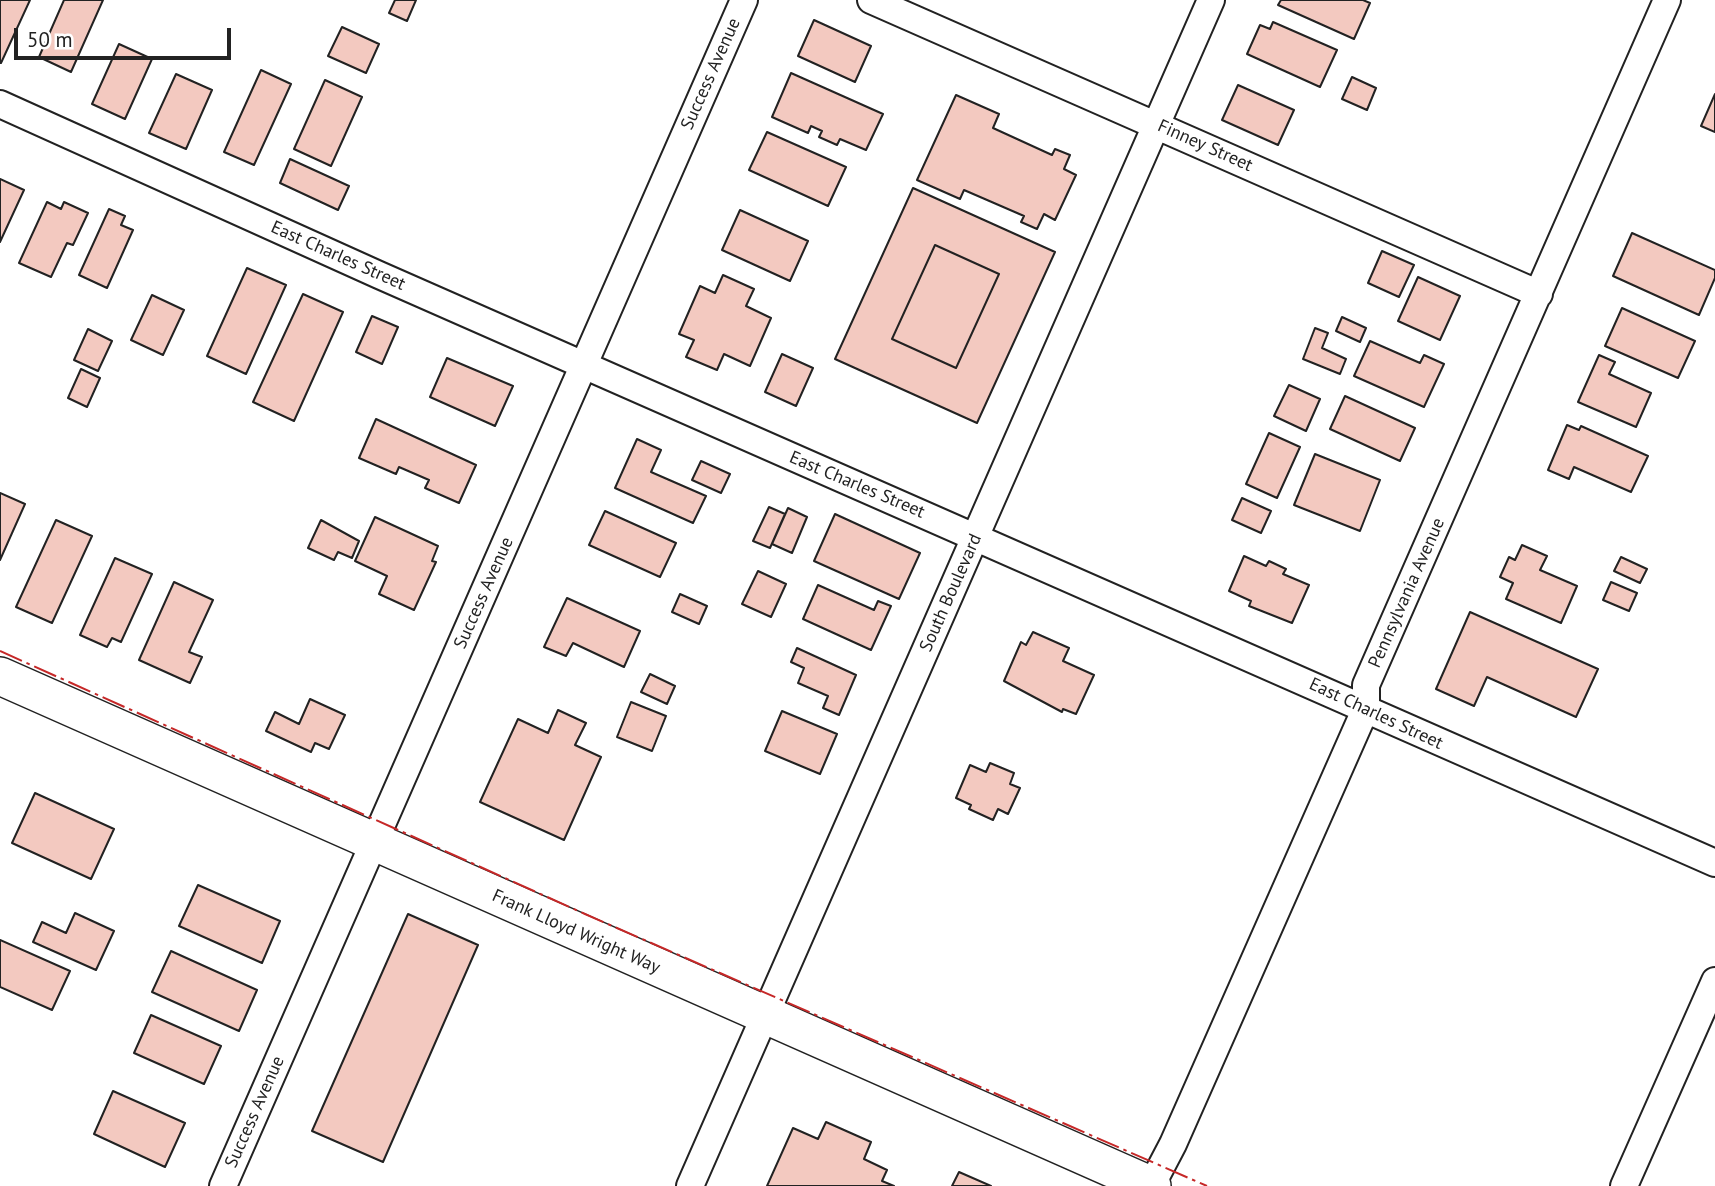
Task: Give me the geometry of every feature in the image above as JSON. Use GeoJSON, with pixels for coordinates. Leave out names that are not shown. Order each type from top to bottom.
{"type":"FeatureCollection","features":[{"type":"Feature","properties":{"kind":"street","name":"Success Avenue"},"geometry":{"type":"LineString","coordinates":[[223,1186],[744,0]]}},
{"type":"Feature","properties":{"kind":"street","name":"Finney Street"},"geometry":{"type":"LineString","coordinates":[[871,0],[1539,293]]}},
{"type":"Feature","properties":{"kind":"street","name":"South Boulevard"},"geometry":{"type":"LineString","coordinates":[[690,1186],[1211,0]]}},
{"type":"Feature","properties":{"kind":"street","name":"Pennsylvania Avenue"},"geometry":{"type":"LineString","coordinates":[[1152,1186],[1366,708],[1366,685],[1667,0]]}},
{"type":"Feature","properties":{"kind":"street","name":"East Charles Street"},"geometry":{"type":"LineString","coordinates":[[0,104],[584,365],[1366,708],[1395,724],[1715,863]]}},
{"type":"Feature","properties":{"kind":"street","name":"Frank Lloyd Wright Way"},"geometry":{"type":"LineString","coordinates":[[1,680],[1152,1186]]}},
{"type":"Feature","properties":{"kind":"street"},"geometry":{"type":"LineString","coordinates":[[1624,1186],[1715,981]]}},
{"type":"Feature","properties":{"kind":"building"},"geometry":{"type":"Polygon","coordinates":[[[0,0],[30,0],[1,63],[0,63],[0,0]]]}},
{"type":"Feature","properties":{"kind":"building"},"geometry":{"type":"Polygon","coordinates":[[[64,0],[103,0],[71,72],[39,57],[64,0]]]}},
{"type":"Feature","properties":{"kind":"building"},"geometry":{"type":"Polygon","coordinates":[[[395,0],[416,0],[407,21],[389,13],[395,0]]]}},
{"type":"Feature","properties":{"kind":"building"},"geometry":{"type":"Polygon","coordinates":[[[1281,0],[1363,0],[1370,3],[1354,39],[1278,5],[1281,0]]]}},
{"type":"Feature","properties":{"kind":"building"},"geometry":{"type":"Polygon","coordinates":[[[814,20],[871,46],[855,82],[798,56],[814,20]]]}},
{"type":"Feature","properties":{"kind":"building"},"geometry":{"type":"Polygon","coordinates":[[[1273,22],[1337,50],[1320,87],[1247,54],[1260,25],[1270,29],[1273,22]]]}},
{"type":"Feature","properties":{"kind":"building"},"geometry":{"type":"Polygon","coordinates":[[[342,27],[379,44],[366,73],[328,56],[342,27]]]}},
{"type":"Feature","properties":{"kind":"building"},"geometry":{"type":"Polygon","coordinates":[[[119,44],[152,59],[125,119],[92,104],[119,44]]]}},
{"type":"Feature","properties":{"kind":"building"},"geometry":{"type":"Polygon","coordinates":[[[261,70],[291,84],[254,165],[224,152],[261,70]]]}},
{"type":"Feature","properties":{"kind":"building"},"geometry":{"type":"Polygon","coordinates":[[[791,73],[883,114],[866,150],[840,139],[837,145],[819,137],[822,131],[811,126],[808,133],[772,117],[791,73]]]}},
{"type":"Feature","properties":{"kind":"building"},"geometry":{"type":"Polygon","coordinates":[[[176,74],[212,90],[186,149],[149,133],[176,74]]]}},
{"type":"Feature","properties":{"kind":"building"},"geometry":{"type":"Polygon","coordinates":[[[1352,77],[1376,88],[1367,110],[1342,99],[1352,77]]]}},
{"type":"Feature","properties":{"kind":"building"},"geometry":{"type":"Polygon","coordinates":[[[325,80],[362,97],[331,166],[294,149],[325,80]]]}},
{"type":"Feature","properties":{"kind":"building"},"geometry":{"type":"Polygon","coordinates":[[[1238,85],[1294,110],[1278,145],[1222,120],[1238,85]]]}},
{"type":"Feature","properties":{"kind":"building"},"geometry":{"type":"Polygon","coordinates":[[[1715,94],[1715,132],[1701,126],[1715,94]]]}},
{"type":"Feature","properties":{"kind":"building"},"geometry":{"type":"Polygon","coordinates":[[[956,95],[999,114],[993,128],[1052,155],[1055,149],[1070,155],[1064,169],[1076,175],[1055,220],[1044,214],[1037,229],[1021,222],[1024,216],[964,190],[960,199],[917,180],[956,95]]]}},
{"type":"Feature","properties":{"kind":"building"},"geometry":{"type":"Polygon","coordinates":[[[767,132],[846,167],[828,206],[749,170],[767,132]]]}},
{"type":"Feature","properties":{"kind":"building"},"geometry":{"type":"Polygon","coordinates":[[[290,159],[349,186],[338,210],[280,183],[290,159]]]}},
{"type":"Feature","properties":{"kind":"building"},"geometry":{"type":"Polygon","coordinates":[[[0,179],[24,190],[0,242],[0,179]]]}},
{"type":"Feature","properties":{"kind":"building"},"geometry":{"type":"Polygon","coordinates":[[[913,188],[1055,252],[977,423],[835,359],[913,188]],[[935,245],[892,339],[956,368],[999,274],[935,245]]]}},
{"type":"Feature","properties":{"kind":"building"},"geometry":{"type":"Polygon","coordinates":[[[47,202],[61,209],[64,202],[88,213],[73,245],[67,243],[51,277],[19,263],[47,202]]]}},
{"type":"Feature","properties":{"kind":"building"},"geometry":{"type":"Polygon","coordinates":[[[109,209],[125,216],[121,225],[133,230],[107,288],[79,275],[109,209]]]}},
{"type":"Feature","properties":{"kind":"building"},"geometry":{"type":"Polygon","coordinates":[[[740,210],[808,241],[790,281],[722,250],[740,210]]]}},
{"type":"Feature","properties":{"kind":"building"},"geometry":{"type":"Polygon","coordinates":[[[1632,233],[1715,270],[1715,278],[1699,315],[1613,276],[1632,233]]]}},
{"type":"Feature","properties":{"kind":"building"},"geometry":{"type":"Polygon","coordinates":[[[935,245],[999,274],[956,368],[892,339],[935,245]]]}},
{"type":"Feature","properties":{"kind":"building"},"geometry":{"type":"Polygon","coordinates":[[[1382,251],[1414,265],[1399,297],[1368,283],[1382,251]]]}},
{"type":"Feature","properties":{"kind":"building"},"geometry":{"type":"Polygon","coordinates":[[[247,268],[286,285],[246,374],[207,356],[247,268]]]}},
{"type":"Feature","properties":{"kind":"building"},"geometry":{"type":"Polygon","coordinates":[[[723,275],[754,289],[746,306],[771,318],[750,366],[724,354],[717,370],[686,357],[694,340],[679,334],[700,286],[715,293],[723,275]]]}},
{"type":"Feature","properties":{"kind":"building"},"geometry":{"type":"Polygon","coordinates":[[[1418,277],[1460,296],[1440,340],[1398,321],[1418,277]]]}},
{"type":"Feature","properties":{"kind":"building"},"geometry":{"type":"Polygon","coordinates":[[[303,294],[343,312],[294,421],[253,402],[303,294]]]}},
{"type":"Feature","properties":{"kind":"building"},"geometry":{"type":"Polygon","coordinates":[[[152,295],[184,310],[163,355],[131,340],[152,295]]]}},
{"type":"Feature","properties":{"kind":"building"},"geometry":{"type":"Polygon","coordinates":[[[1622,308],[1695,341],[1678,378],[1605,346],[1622,308]]]}},
{"type":"Feature","properties":{"kind":"building"},"geometry":{"type":"Polygon","coordinates":[[[372,316],[398,327],[382,364],[356,352],[372,316]]]}},
{"type":"Feature","properties":{"kind":"building"},"geometry":{"type":"Polygon","coordinates":[[[1342,317],[1366,328],[1360,342],[1336,331],[1342,317]]]}},
{"type":"Feature","properties":{"kind":"building"},"geometry":{"type":"Polygon","coordinates":[[[1315,328],[1328,333],[1322,348],[1346,359],[1340,374],[1303,359],[1315,328]]]}},
{"type":"Feature","properties":{"kind":"building"},"geometry":{"type":"Polygon","coordinates":[[[88,329],[112,341],[98,371],[74,360],[88,329]]]}},
{"type":"Feature","properties":{"kind":"building"},"geometry":{"type":"Polygon","coordinates":[[[1370,341],[1420,363],[1424,355],[1444,364],[1424,407],[1354,376],[1370,341]]]}},
{"type":"Feature","properties":{"kind":"building"},"geometry":{"type":"Polygon","coordinates":[[[782,354],[813,368],[796,406],[765,392],[782,354]]]}},
{"type":"Feature","properties":{"kind":"building"},"geometry":{"type":"Polygon","coordinates":[[[1599,355],[1615,362],[1609,374],[1651,393],[1636,427],[1578,402],[1599,355]]]}},
{"type":"Feature","properties":{"kind":"building"},"geometry":{"type":"Polygon","coordinates":[[[447,358],[513,386],[495,426],[430,397],[447,358]]]}},
{"type":"Feature","properties":{"kind":"building"},"geometry":{"type":"Polygon","coordinates":[[[81,369],[100,378],[87,407],[68,398],[81,369]]]}},
{"type":"Feature","properties":{"kind":"building"},"geometry":{"type":"Polygon","coordinates":[[[1289,385],[1320,399],[1306,431],[1274,416],[1289,385]]]}},
{"type":"Feature","properties":{"kind":"building"},"geometry":{"type":"Polygon","coordinates":[[[1345,396],[1415,428],[1400,461],[1330,429],[1345,396]]]}},
{"type":"Feature","properties":{"kind":"building"},"geometry":{"type":"Polygon","coordinates":[[[376,419],[476,465],[459,503],[425,488],[429,480],[399,467],[396,474],[359,458],[376,419]]]}},
{"type":"Feature","properties":{"kind":"building"},"geometry":{"type":"Polygon","coordinates":[[[1567,425],[1579,430],[1581,426],[1648,456],[1631,492],[1574,467],[1569,479],[1548,470],[1567,425]]]}},
{"type":"Feature","properties":{"kind":"building"},"geometry":{"type":"Polygon","coordinates":[[[1269,433],[1300,447],[1277,498],[1246,484],[1269,433]]]}},
{"type":"Feature","properties":{"kind":"building"},"geometry":{"type":"Polygon","coordinates":[[[637,439],[661,450],[651,472],[706,496],[693,523],[615,488],[637,439]]]}},
{"type":"Feature","properties":{"kind":"building"},"geometry":{"type":"Polygon","coordinates":[[[1315,454],[1380,480],[1360,531],[1294,505],[1315,454]]]}},
{"type":"Feature","properties":{"kind":"building"},"geometry":{"type":"Polygon","coordinates":[[[701,461],[730,474],[721,493],[692,480],[701,461]]]}},
{"type":"Feature","properties":{"kind":"building"},"geometry":{"type":"Polygon","coordinates":[[[0,493],[25,504],[0,560],[0,493]]]}},
{"type":"Feature","properties":{"kind":"building"},"geometry":{"type":"Polygon","coordinates":[[[1242,498],[1271,511],[1261,533],[1232,520],[1242,498]]]}},
{"type":"Feature","properties":{"kind":"building"},"geometry":{"type":"Polygon","coordinates":[[[769,507],[785,514],[770,548],[753,541],[769,507]]]}},
{"type":"Feature","properties":{"kind":"building"},"geometry":{"type":"Polygon","coordinates":[[[788,508],[807,517],[792,553],[772,544],[788,508]]]}},
{"type":"Feature","properties":{"kind":"building"},"geometry":{"type":"Polygon","coordinates":[[[605,511],[676,543],[660,577],[589,545],[605,511]]]}},
{"type":"Feature","properties":{"kind":"building"},"geometry":{"type":"Polygon","coordinates":[[[835,514],[920,553],[899,599],[814,561],[835,514]]]}},
{"type":"Feature","properties":{"kind":"building"},"geometry":{"type":"Polygon","coordinates":[[[375,517],[438,546],[432,561],[436,562],[414,610],[379,594],[387,576],[355,561],[375,517]]]}},
{"type":"Feature","properties":{"kind":"building"},"geometry":{"type":"Polygon","coordinates":[[[56,520],[92,536],[52,623],[16,607],[56,520]]]}},
{"type":"Feature","properties":{"kind":"building"},"geometry":{"type":"Polygon","coordinates":[[[321,520],[359,541],[352,558],[338,552],[334,560],[308,548],[321,520]]]}},
{"type":"Feature","properties":{"kind":"building"},"geometry":{"type":"Polygon","coordinates":[[[1522,545],[1547,556],[1540,570],[1577,586],[1561,623],[1506,599],[1513,583],[1500,577],[1509,557],[1515,560],[1522,545]]]}},
{"type":"Feature","properties":{"kind":"building"},"geometry":{"type":"Polygon","coordinates":[[[1244,556],[1266,566],[1269,561],[1286,569],[1283,574],[1309,585],[1292,623],[1249,606],[1251,601],[1229,591],[1244,556]]]}},
{"type":"Feature","properties":{"kind":"building"},"geometry":{"type":"Polygon","coordinates":[[[1621,557],[1647,569],[1640,583],[1614,571],[1621,557]]]}},
{"type":"Feature","properties":{"kind":"building"},"geometry":{"type":"Polygon","coordinates":[[[115,558],[152,574],[121,642],[112,638],[107,647],[80,635],[115,558]]]}},
{"type":"Feature","properties":{"kind":"building"},"geometry":{"type":"Polygon","coordinates":[[[758,571],[786,584],[771,617],[742,604],[758,571]]]}},
{"type":"Feature","properties":{"kind":"building"},"geometry":{"type":"Polygon","coordinates":[[[174,582],[213,600],[189,652],[202,657],[190,683],[139,660],[174,582]]]}},
{"type":"Feature","properties":{"kind":"building"},"geometry":{"type":"Polygon","coordinates":[[[1611,582],[1637,593],[1629,611],[1603,600],[1611,582]]]}},
{"type":"Feature","properties":{"kind":"building"},"geometry":{"type":"Polygon","coordinates":[[[818,585],[874,610],[878,601],[891,606],[871,650],[803,619],[818,585]]]}},
{"type":"Feature","properties":{"kind":"building"},"geometry":{"type":"Polygon","coordinates":[[[680,594],[707,606],[699,624],[672,612],[680,594]]]}},
{"type":"Feature","properties":{"kind":"building"},"geometry":{"type":"Polygon","coordinates":[[[567,598],[640,631],[624,667],[573,643],[566,656],[544,647],[567,598]]]}},
{"type":"Feature","properties":{"kind":"building"},"geometry":{"type":"Polygon","coordinates":[[[1470,612],[1598,669],[1576,717],[1487,677],[1474,706],[1436,689],[1470,612]]]}},
{"type":"Feature","properties":{"kind":"building"},"geometry":{"type":"Polygon","coordinates":[[[1033,632],[1069,648],[1063,661],[1094,675],[1076,714],[1063,709],[1062,712],[1004,681],[1021,642],[1026,645],[1033,632]]]}},
{"type":"Feature","properties":{"kind":"building"},"geometry":{"type":"Polygon","coordinates":[[[797,648],[856,675],[839,715],[823,708],[828,696],[798,683],[804,668],[791,662],[797,648]]]}},
{"type":"Feature","properties":{"kind":"building"},"geometry":{"type":"Polygon","coordinates":[[[650,674],[675,686],[667,704],[641,692],[650,674]]]}},
{"type":"Feature","properties":{"kind":"building"},"geometry":{"type":"Polygon","coordinates":[[[310,699],[345,715],[329,749],[315,743],[311,752],[266,731],[275,712],[299,724],[310,699]]]}},
{"type":"Feature","properties":{"kind":"building"},"geometry":{"type":"Polygon","coordinates":[[[631,702],[666,716],[652,751],[617,737],[631,702]]]}},
{"type":"Feature","properties":{"kind":"building"},"geometry":{"type":"Polygon","coordinates":[[[558,710],[586,723],[575,745],[601,757],[564,840],[480,802],[518,719],[548,733],[558,710]]]}},
{"type":"Feature","properties":{"kind":"building"},"geometry":{"type":"Polygon","coordinates":[[[782,711],[837,734],[820,774],[765,751],[782,711]]]}},
{"type":"Feature","properties":{"kind":"building"},"geometry":{"type":"Polygon","coordinates":[[[990,763],[1014,773],[1010,784],[1020,788],[1008,814],[998,809],[993,820],[969,809],[971,805],[956,798],[970,765],[986,772],[990,763]]]}},
{"type":"Feature","properties":{"kind":"building"},"geometry":{"type":"Polygon","coordinates":[[[35,793],[114,829],[91,879],[12,843],[35,793]]]}},
{"type":"Feature","properties":{"kind":"building"},"geometry":{"type":"Polygon","coordinates":[[[198,885],[280,921],[262,963],[179,926],[198,885]]]}},
{"type":"Feature","properties":{"kind":"building"},"geometry":{"type":"Polygon","coordinates":[[[75,913],[114,931],[96,970],[33,942],[42,922],[66,933],[75,913]]]}},
{"type":"Feature","properties":{"kind":"building"},"geometry":{"type":"Polygon","coordinates":[[[408,914],[478,945],[383,1162],[312,1131],[408,914]]]}},
{"type":"Feature","properties":{"kind":"building"},"geometry":{"type":"Polygon","coordinates":[[[0,940],[70,971],[52,1010],[0,987],[0,940]]]}},
{"type":"Feature","properties":{"kind":"building"},"geometry":{"type":"Polygon","coordinates":[[[171,951],[257,990],[239,1031],[152,992],[171,951]]]}},
{"type":"Feature","properties":{"kind":"building"},"geometry":{"type":"Polygon","coordinates":[[[151,1015],[221,1046],[204,1084],[134,1053],[151,1015]]]}},
{"type":"Feature","properties":{"kind":"building"},"geometry":{"type":"Polygon","coordinates":[[[113,1091],[185,1123],[165,1167],[94,1134],[113,1091]]]}},
{"type":"Feature","properties":{"kind":"building"},"geometry":{"type":"Polygon","coordinates":[[[826,1122],[871,1142],[864,1159],[887,1170],[882,1181],[894,1186],[767,1186],[793,1128],[818,1139],[826,1122]]]}},
{"type":"Feature","properties":{"kind":"building"},"geometry":{"type":"Polygon","coordinates":[[[959,1172],[991,1186],[952,1186],[959,1172]]]}},
{"type":"Feature","properties":{"kind":"power"},"geometry":{"type":"LineString","coordinates":[[0,651],[585,914],[1207,1186]]}}]}
